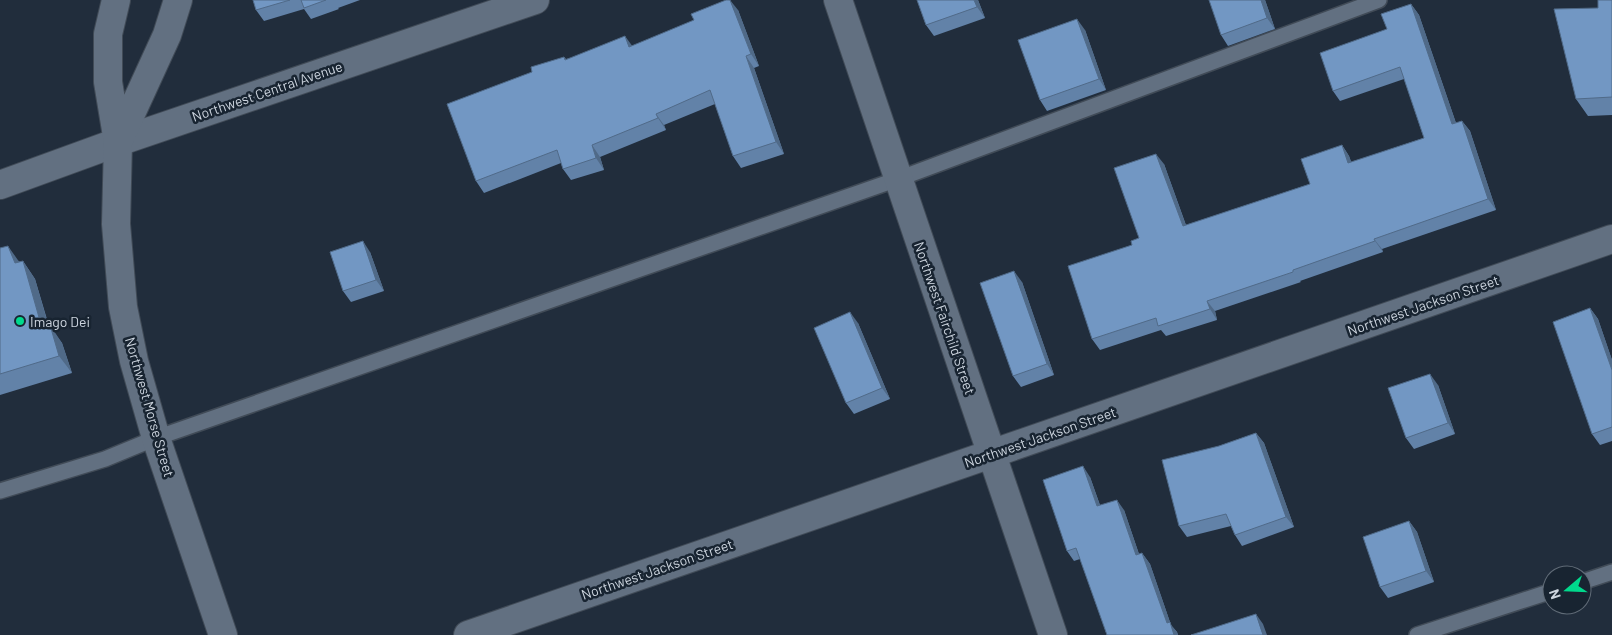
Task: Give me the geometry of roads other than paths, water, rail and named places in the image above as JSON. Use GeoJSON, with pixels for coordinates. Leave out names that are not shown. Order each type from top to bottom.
{"type":"FeatureCollection","features":[{"type":"Feature","properties":{"kind":"street","name":"Northwest Morse Street"},"geometry":{"type":"LineString","coordinates":[[116,0],[108,34],[108,82],[118,142],[116,224],[123,307],[134,361],[156,438],[223,635]]}},
{"type":"Feature","properties":{"kind":"street","name":"Northwest Morse Street"},"geometry":{"type":"LineString","coordinates":[[118,142],[167,35],[178,0]]}},
{"type":"Feature","properties":{"kind":"street","name":"Northwest Central Avenue"},"geometry":{"type":"LineString","coordinates":[[0,185],[483,8],[535,0]]}},
{"type":"Feature","properties":{"kind":"street","name":"Northwest Fairchild Street"},"geometry":{"type":"LineString","coordinates":[[838,0],[1053,635]]}},
{"type":"Feature","properties":{"kind":"street","name":"Northwest Jackson Street"},"geometry":{"type":"LineString","coordinates":[[468,635],[1612,239]]}},
{"type":"Feature","properties":{"kind":"lane"},"geometry":{"type":"LineString","coordinates":[[0,490],[104,459],[156,438],[898,179],[1380,0]]}},
{"type":"Feature","properties":{"kind":"lane"},"geometry":{"type":"LineString","coordinates":[[1592,579],[1612,572]]}},
{"type":"Feature","properties":{"kind":"lane"},"geometry":{"type":"LineString","coordinates":[[1417,635],[1542,595]]}},
{"type":"Feature","properties":{"kind":"place","name":"Imago Dei"},"geometry":{"type":"Point","coordinates":[20,321]}}]}
